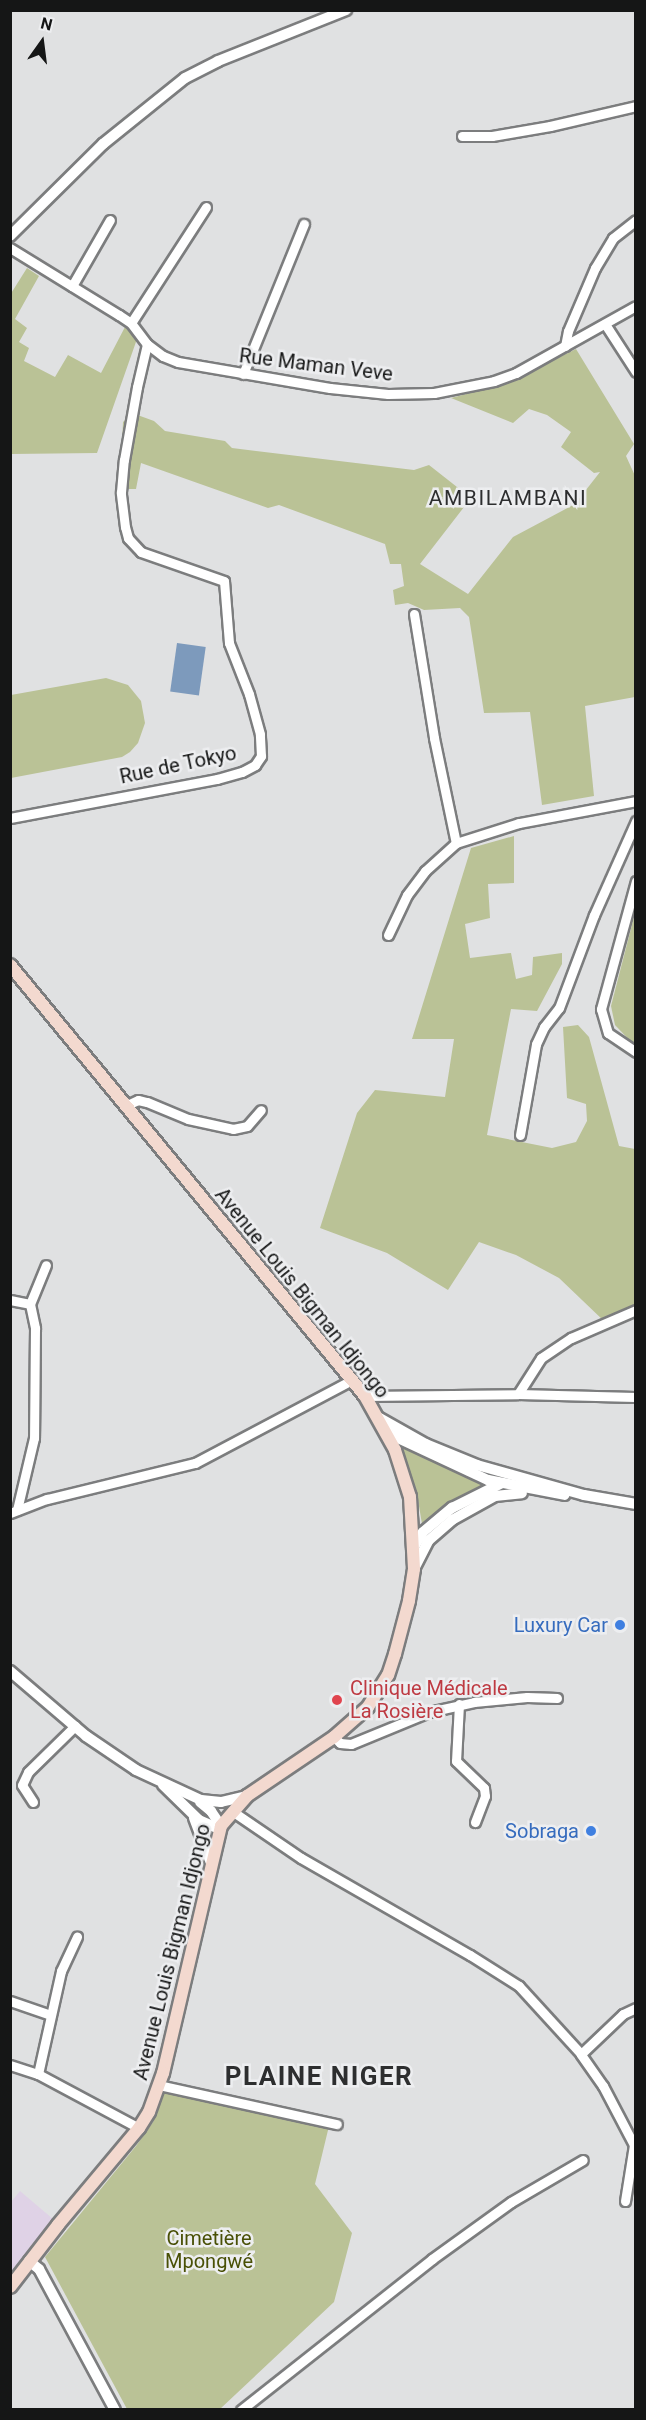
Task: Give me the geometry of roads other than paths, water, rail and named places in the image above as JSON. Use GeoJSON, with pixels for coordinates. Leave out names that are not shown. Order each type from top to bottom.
{"type":"FeatureCollection","features":[{"type":"Feature","properties":{"kind":"main road","name":"Avenue Louis Bigman Idjongo"},"geometry":{"type":"LineString","coordinates":[[10,965],[365,1396],[395,1450],[410,1497],[414,1547],[414,1569],[409,1601],[388,1675],[368,1707],[334,1737],[247,1796],[221,1826],[159,2085],[139,2128],[10,2287]]}},
{"type":"Feature","properties":{"kind":"street"},"geometry":{"type":"LineString","coordinates":[[10,236],[103,144],[185,78],[218,61],[346,10]]}},
{"type":"Feature","properties":{"kind":"street"},"geometry":{"type":"LineString","coordinates":[[462,136],[486,136],[550,126],[636,106]]}},
{"type":"Feature","properties":{"kind":"street"},"geometry":{"type":"LineString","coordinates":[[131,323],[206,207]]}},
{"type":"Feature","properties":{"kind":"street"},"geometry":{"type":"LineString","coordinates":[[72,286],[111,220]]}},
{"type":"Feature","properties":{"kind":"street"},"geometry":{"type":"LineString","coordinates":[[565,346],[568,331],[598,262],[618,232],[636,220]]}},
{"type":"Feature","properties":{"kind":"street"},"geometry":{"type":"LineString","coordinates":[[243,374],[304,224]]}},
{"type":"Feature","properties":{"kind":"street","name":"Rue Maman Veve"},"geometry":{"type":"LineString","coordinates":[[10,248],[131,323],[147,344],[163,356],[178,362],[243,374],[376,392],[434,393],[494,381],[516,373],[636,306]]}},
{"type":"Feature","properties":{"kind":"street"},"geometry":{"type":"LineString","coordinates":[[605,324],[636,372]]}},
{"type":"Feature","properties":{"kind":"street","name":"Rue de Tokyo"},"geometry":{"type":"LineString","coordinates":[[10,818],[217,779],[242,772],[255,765],[261,756],[260,734],[249,693],[229,644],[224,581],[141,552],[128,538],[121,492],[123,471],[137,387],[147,344]]}},
{"type":"Feature","properties":{"kind":"street"},"geometry":{"type":"LineString","coordinates":[[414,614],[434,738],[456,843]]}},
{"type":"Feature","properties":{"kind":"street"},"geometry":{"type":"LineString","coordinates":[[388,935],[406,895],[425,871],[456,843],[519,823],[636,801]]}},
{"type":"Feature","properties":{"kind":"street"},"geometry":{"type":"LineString","coordinates":[[520,1135],[536,1044],[544,1027],[559,1008],[594,915],[636,821]]}},
{"type":"Feature","properties":{"kind":"street"},"geometry":{"type":"LineString","coordinates":[[636,881],[601,1009],[608,1033],[636,1052]]}},
{"type":"Feature","properties":{"kind":"street"},"geometry":{"type":"LineString","coordinates":[[125,1106],[138,1100],[188,1119],[233,1129],[247,1126],[261,1110]]}},
{"type":"Feature","properties":{"kind":"street"},"geometry":{"type":"LineString","coordinates":[[14,1511],[32,1456],[36,1408],[35,1328],[30,1304],[46,1265]]}},
{"type":"Feature","properties":{"kind":"street"},"geometry":{"type":"LineString","coordinates":[[10,1300],[30,1304]]}},
{"type":"Feature","properties":{"kind":"street"},"geometry":{"type":"LineString","coordinates":[[518,1394],[541,1358],[572,1338],[636,1310]]}},
{"type":"Feature","properties":{"kind":"street"},"geometry":{"type":"LineString","coordinates":[[14,1511],[47,1499],[195,1463],[352,1380]]}},
{"type":"Feature","properties":{"kind":"street"},"geometry":{"type":"LineString","coordinates":[[365,1396],[518,1394],[635,1397]]}},
{"type":"Feature","properties":{"kind":"street"},"geometry":{"type":"LineString","coordinates":[[378,1417],[451,1455],[523,1479],[584,1495],[636,1503]]}},
{"type":"Feature","properties":{"kind":"street"},"geometry":{"type":"LineString","coordinates":[[385,1432],[471,1474],[500,1484],[572,1497],[584,1495]]}},
{"type":"Feature","properties":{"kind":"street"},"geometry":{"type":"LineString","coordinates":[[414,1547],[423,1532],[452,1508],[500,1484],[523,1479]]}},
{"type":"Feature","properties":{"kind":"street"},"geometry":{"type":"LineString","coordinates":[[414,1569],[435,1533],[464,1512],[495,1496],[543,1492]]}},
{"type":"Feature","properties":{"kind":"street"},"geometry":{"type":"LineString","coordinates":[[10,1671],[109,1754],[163,1784],[193,1797],[212,1811],[221,1826],[215,1827],[199,1820],[163,1784]]}},
{"type":"Feature","properties":{"kind":"street"},"geometry":{"type":"LineString","coordinates":[[334,1737],[340,1743],[351,1744],[429,1712],[459,1704],[511,1698],[556,1698]]}},
{"type":"Feature","properties":{"kind":"street"},"geometry":{"type":"LineString","coordinates":[[459,1704],[456,1761],[484,1788],[485,1796],[475,1822]]}},
{"type":"Feature","properties":{"kind":"street"},"geometry":{"type":"LineString","coordinates":[[33,1802],[21,1785],[28,1772],[75,1726]]}},
{"type":"Feature","properties":{"kind":"street"},"geometry":{"type":"LineString","coordinates":[[193,1797],[221,1802],[247,1796]]}},
{"type":"Feature","properties":{"kind":"street"},"geometry":{"type":"LineString","coordinates":[[184,1806],[196,1821],[211,1863]]}},
{"type":"Feature","properties":{"kind":"street"},"geometry":{"type":"LineString","coordinates":[[232,1811],[301,1858],[470,1955],[519,1986],[581,2054],[608,2095],[634,2145],[625,2201]]}},
{"type":"Feature","properties":{"kind":"street"},"geometry":{"type":"LineString","coordinates":[[39,2074],[61,1971],[77,1936]]}},
{"type":"Feature","properties":{"kind":"street"},"geometry":{"type":"LineString","coordinates":[[10,2001],[51,2015]]}},
{"type":"Feature","properties":{"kind":"street"},"geometry":{"type":"LineString","coordinates":[[581,2054],[623,2014],[636,2008]]}},
{"type":"Feature","properties":{"kind":"street"},"geometry":{"type":"LineString","coordinates":[[10,2065],[39,2074],[139,2128]]}},
{"type":"Feature","properties":{"kind":"street"},"geometry":{"type":"LineString","coordinates":[[159,2085],[338,2124]]}},
{"type":"Feature","properties":{"kind":"street"},"geometry":{"type":"LineString","coordinates":[[241,2409],[510,2202],[583,2160]]}},
{"type":"Feature","properties":{"kind":"street"},"geometry":{"type":"LineString","coordinates":[[29,2261],[39,2269],[115,2409]]}},
{"type":"Feature","properties":{"kind":"water"},"geometry":{"type":"Polygon","coordinates":[[[177,643],[206,647],[199,696],[170,692],[177,643]]]}},
{"type":"Feature","properties":{"kind":"place","name":"Luxury Car"},"geometry":{"type":"Point","coordinates":[620,1625]}},
{"type":"Feature","properties":{"kind":"place","name":"Clinique Médicale La Rosière"},"geometry":{"type":"Point","coordinates":[337,1700]}},
{"type":"Feature","properties":{"kind":"place","name":"Sobraga"},"geometry":{"type":"Point","coordinates":[591,1831]}},
{"type":"Feature","properties":{"kind":"district","name":"AMBILAMBANI"},"geometry":{"type":"Point","coordinates":[508,498]}},
{"type":"Feature","properties":{"kind":"district","name":"PLAINE NIGER"},"geometry":{"type":"Point","coordinates":[319,2077]}},
{"type":"Feature","properties":{"kind":"park label","name":"Cimetière Mpongwé"},"geometry":{"type":"Point","coordinates":[209,2250]}}]}
